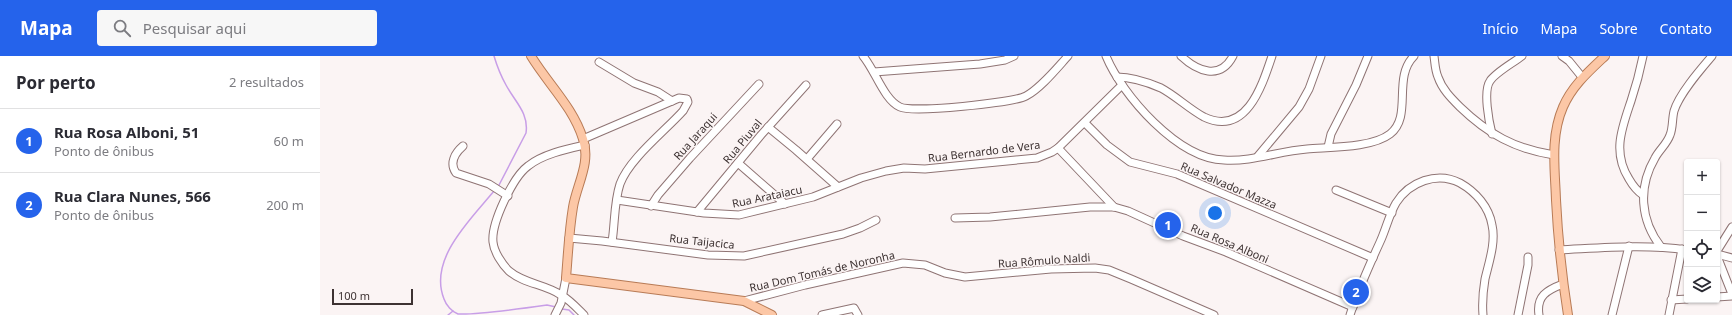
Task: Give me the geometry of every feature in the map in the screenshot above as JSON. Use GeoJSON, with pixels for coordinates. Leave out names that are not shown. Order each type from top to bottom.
{"type":"FeatureCollection","features":[{"type":"Feature","properties":{"kind":"main road"},"geometry":{"type":"LineString","coordinates":[[531,56],[570,111],[584,142],[585,165],[573,205],[566,278]]}},
{"type":"Feature","properties":{"kind":"main road"},"geometry":{"type":"LineString","coordinates":[[1568,315],[1559,250],[1554,156],[1556,126],[1562,108],[1569,95],[1582,77],[1604,56]]}},
{"type":"Feature","properties":{"kind":"main road","name":"Rua Dom Tomás de Noronha"},"geometry":{"type":"LineString","coordinates":[[566,278],[744,301]]}},
{"type":"Feature","properties":{"kind":"main road"},"geometry":{"type":"LineString","coordinates":[[744,301],[770,314]]}},
{"type":"Feature","properties":{"kind":"street"},"geometry":{"type":"LineString","coordinates":[[863,56],[890,99],[900,107],[911,110],[1006,101],[1022,98],[1035,90],[1068,56]]}},
{"type":"Feature","properties":{"kind":"street"},"geometry":{"type":"LineString","coordinates":[[874,72],[980,64],[1005,60],[1014,56]]}},
{"type":"Feature","properties":{"kind":"street"},"geometry":{"type":"LineString","coordinates":[[1106,56],[1122,85],[1151,120],[1177,141],[1193,151],[1207,157],[1220,160],[1231,160],[1303,149],[1371,143],[1385,137],[1395,129],[1400,117],[1403,74],[1405,67],[1414,56]]}},
{"type":"Feature","properties":{"kind":"street"},"geometry":{"type":"LineString","coordinates":[[1181,56],[1194,66],[1212,72],[1217,71],[1227,65],[1233,56]]}},
{"type":"Feature","properties":{"kind":"street"},"geometry":{"type":"LineString","coordinates":[[1117,77],[1128,77],[1156,86],[1203,117],[1219,122],[1226,122],[1235,119],[1248,109],[1258,94],[1272,56]]}},
{"type":"Feature","properties":{"kind":"street"},"geometry":{"type":"LineString","coordinates":[[1258,156],[1299,107],[1307,93],[1321,56]]}},
{"type":"Feature","properties":{"kind":"street"},"geometry":{"type":"LineString","coordinates":[[1328,147],[1331,134],[1356,85],[1368,56]]}},
{"type":"Feature","properties":{"kind":"street"},"geometry":{"type":"LineString","coordinates":[[1434,56],[1438,77],[1450,96],[1476,122],[1492,134],[1513,144],[1554,156]]}},
{"type":"Feature","properties":{"kind":"street"},"geometry":{"type":"LineString","coordinates":[[1492,134],[1488,112],[1488,86],[1493,78],[1522,56]]}},
{"type":"Feature","properties":{"kind":"street"},"geometry":{"type":"LineString","coordinates":[[1562,56],[1569,61],[1582,77]]}},
{"type":"Feature","properties":{"kind":"street"},"geometry":{"type":"LineString","coordinates":[[1643,56],[1634,92],[1622,126],[1620,153],[1621,162],[1626,173],[1635,188],[1643,195]]}},
{"type":"Feature","properties":{"kind":"street"},"geometry":{"type":"LineString","coordinates":[[1661,247],[1654,237],[1648,223],[1644,208],[1643,195],[1652,164],[1671,135],[1676,106],[1712,56]]}},
{"type":"Feature","properties":{"kind":"street"},"geometry":{"type":"LineString","coordinates":[[599,62],[634,83],[658,92],[672,101]]}},
{"type":"Feature","properties":{"kind":"street","name":"Rua Jaraqui"},"geometry":{"type":"LineString","coordinates":[[651,206],[658,195],[690,158],[760,84]]}},
{"type":"Feature","properties":{"kind":"street","name":"Rua Piuval"},"geometry":{"type":"LineString","coordinates":[[697,212],[768,127],[806,85]]}},
{"type":"Feature","properties":{"kind":"street","name":"Rua Bernardo de Vera"},"geometry":{"type":"LineString","coordinates":[[894,170],[925,169],[1037,158],[1058,148],[1122,85]]}},
{"type":"Feature","properties":{"kind":"street"},"geometry":{"type":"LineString","coordinates":[[584,315],[562,295],[515,275],[508,270],[498,255],[494,248],[494,234],[506,194],[520,175],[533,163],[584,142],[679,98],[686,99],[687,106],[626,172],[621,182],[617,200],[612,242]]}},
{"type":"Feature","properties":{"kind":"street","name":"Rua Salvador Mazza"},"geometry":{"type":"LineString","coordinates":[[1085,123],[1112,149],[1130,162],[1177,174],[1373,258]]}},
{"type":"Feature","properties":{"kind":"street"},"geometry":{"type":"LineString","coordinates":[[807,159],[837,124]]}},
{"type":"Feature","properties":{"kind":"street"},"geometry":{"type":"LineString","coordinates":[[768,127],[838,187]]}},
{"type":"Feature","properties":{"kind":"street"},"geometry":{"type":"LineString","coordinates":[[464,146],[455,155],[452,165],[454,170],[460,176],[489,184],[506,194]]}},
{"type":"Feature","properties":{"kind":"street"},"geometry":{"type":"LineString","coordinates":[[1058,148],[1114,207]]}},
{"type":"Feature","properties":{"kind":"street"},"geometry":{"type":"LineString","coordinates":[[738,163],[785,204]]}},
{"type":"Feature","properties":{"kind":"street","name":"Rua Arataiacu"},"geometry":{"type":"LineString","coordinates":[[617,200],[651,206],[739,216],[813,197],[869,176],[894,170]]}},
{"type":"Feature","properties":{"kind":"street"},"geometry":{"type":"LineString","coordinates":[[1350,315],[1396,202],[1409,188],[1421,182],[1435,178],[1446,178],[1460,183],[1483,202],[1491,219],[1493,234],[1483,293],[1483,315]]}},
{"type":"Feature","properties":{"kind":"street"},"geometry":{"type":"LineString","coordinates":[[1336,190],[1392,213]]}},
{"type":"Feature","properties":{"kind":"street","name":"Rua Rosa Alboni"},"geometry":{"type":"LineString","coordinates":[[955,218],[990,217],[1090,207],[1114,207],[1128,211],[1183,236],[1226,252],[1353,307]]}},
{"type":"Feature","properties":{"kind":"street","name":"Rua Taijacica"},"geometry":{"type":"LineString","coordinates":[[569,238],[612,242],[708,255],[744,256],[843,234],[868,225],[876,220]]}},
{"type":"Feature","properties":{"kind":"street"},"geometry":{"type":"LineString","coordinates":[[1720,248],[1732,227]]}},
{"type":"Feature","properties":{"kind":"street"},"geometry":{"type":"LineString","coordinates":[[1559,250],[1629,246],[1684,249],[1671,300],[1669,315]]}},
{"type":"Feature","properties":{"kind":"street"},"geometry":{"type":"LineString","coordinates":[[1612,315],[1629,246]]}},
{"type":"Feature","properties":{"kind":"street"},"geometry":{"type":"LineString","coordinates":[[1720,254],[1732,258]]}},
{"type":"Feature","properties":{"kind":"street"},"geometry":{"type":"LineString","coordinates":[[1518,315],[1528,265],[1528,257]]}},
{"type":"Feature","properties":{"kind":"street"},"geometry":{"type":"LineString","coordinates":[[1720,261],[1732,295],[1720,297]]}},
{"type":"Feature","properties":{"kind":"street","name":"Rua Dom Tomás de Noronha"},"geometry":{"type":"LineString","coordinates":[[744,301],[805,285],[903,263],[920,264],[940,270]]}},
{"type":"Feature","properties":{"kind":"street","name":"Rua Rômulo Naldi"},"geometry":{"type":"LineString","coordinates":[[940,270],[965,277],[1067,268],[1103,269],[1131,279],[1214,315]]}},
{"type":"Feature","properties":{"kind":"street"},"geometry":{"type":"LineString","coordinates":[[555,315],[560,303],[566,278]]}},
{"type":"Feature","properties":{"kind":"street"},"geometry":{"type":"LineString","coordinates":[[1539,315],[1539,303],[1541,297],[1551,289],[1563,284]]}},
{"type":"Feature","properties":{"kind":"street"},"geometry":{"type":"LineString","coordinates":[[1671,300],[1684,299]]}},
{"type":"Feature","properties":{"kind":"street"},"geometry":{"type":"LineString","coordinates":[[822,315],[854,308],[858,315]]}},
{"type":"Feature","properties":{"kind":"waterway"},"geometry":{"type":"LineString","coordinates":[[494,56],[504,82],[523,114],[526,126],[526,133],[498,187]]}},
{"type":"Feature","properties":{"kind":"waterway"},"geometry":{"type":"LineString","coordinates":[[494,191],[454,240],[447,255],[442,269],[441,284],[445,301],[451,310],[458,314],[547,305],[556,307]]}},
{"type":"Feature","properties":{"kind":"waterway"},"geometry":{"type":"LineString","coordinates":[[562,309],[569,310],[574,315]]}},
{"type":"Feature","properties":{"kind":"waterway"},"geometry":{"type":"LineString","coordinates":[[448,315],[453,311]]}},
{"type":"Feature","properties":{"kind":"place","name":"Rua Rosa Alboni, 51"},"geometry":{"type":"Point","coordinates":[1168,225]}},
{"type":"Feature","properties":{"kind":"place","name":"Rua Clara Nunes, 566"},"geometry":{"type":"Point","coordinates":[1356,292]}}]}
